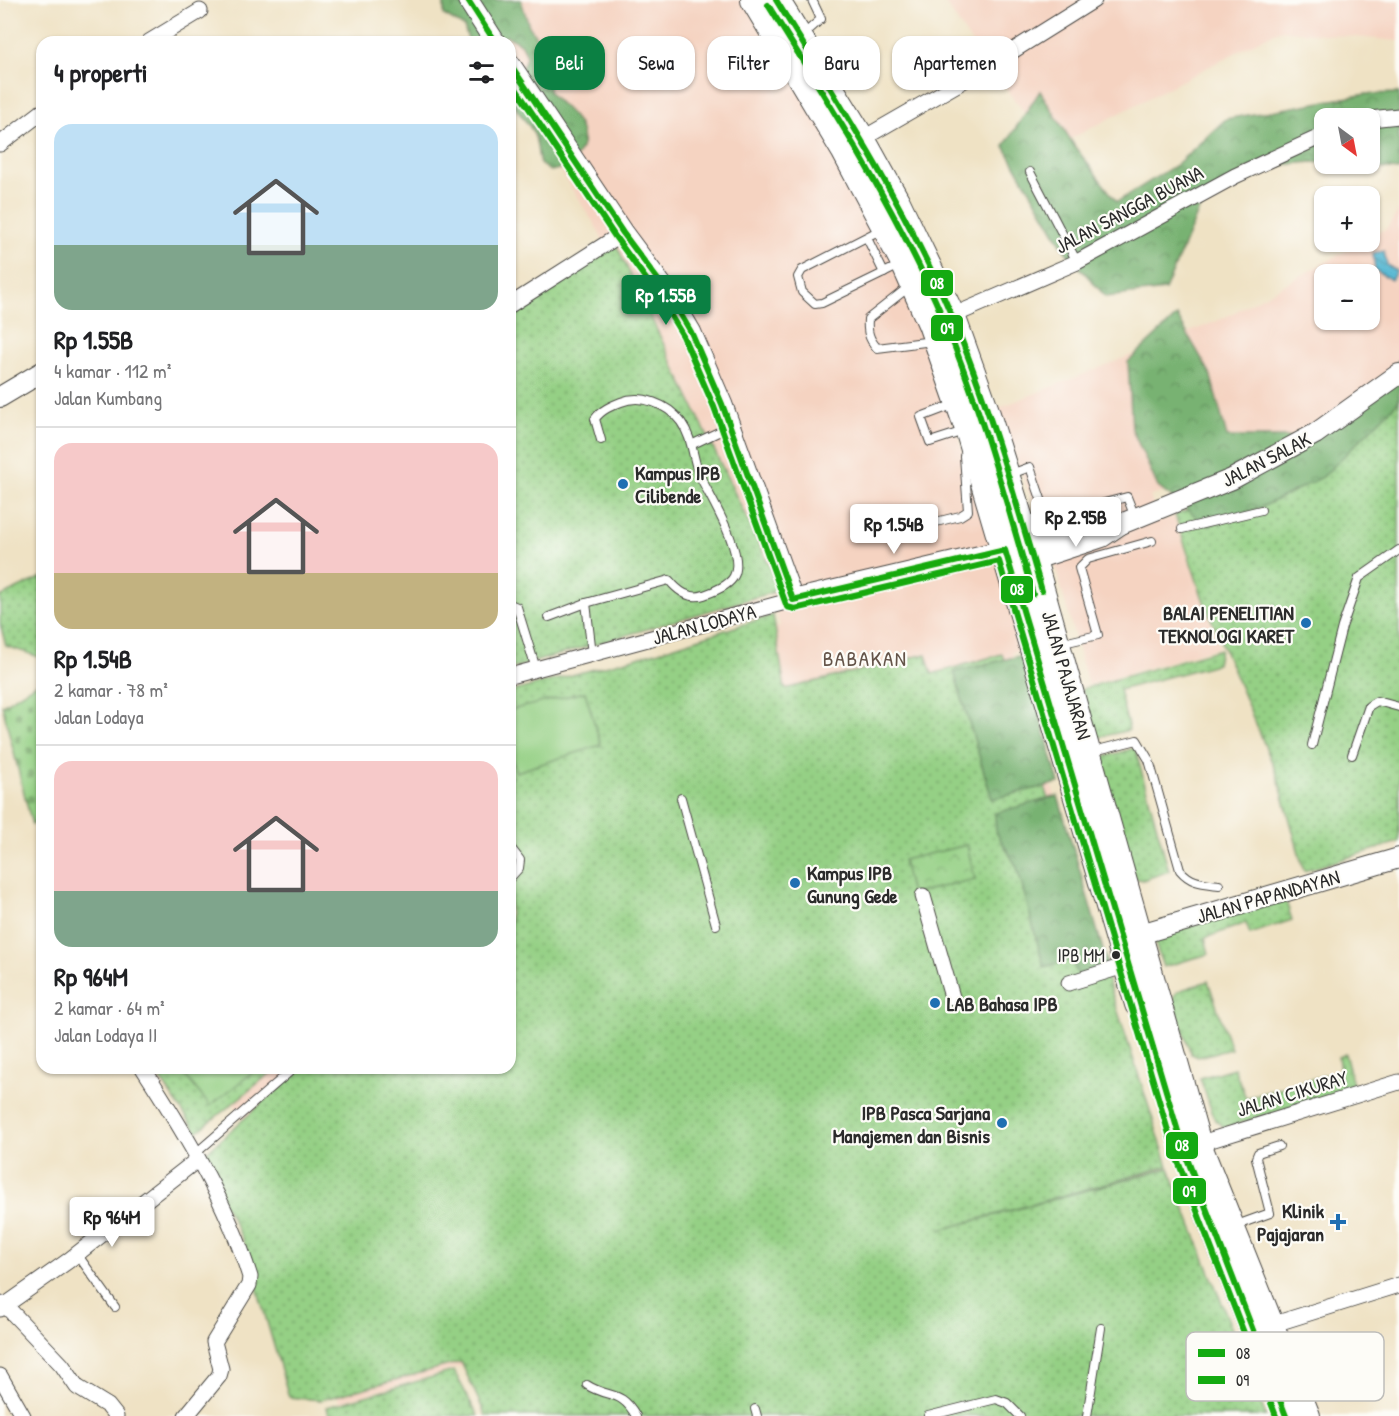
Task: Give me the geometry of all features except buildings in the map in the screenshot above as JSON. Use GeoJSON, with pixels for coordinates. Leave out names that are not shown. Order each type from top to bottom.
{"type":"FeatureCollection","features":[{"type":"Feature","properties":{"kind":"highway","name":"JALAN PAJAJARAN"},"geometry":{"type":"LineString","coordinates":[[754,0],[824,114],[876,233],[901,273],[937,341],[971,438],[1058,645],[1089,752],[1190,1146]]}},
{"type":"Feature","properties":{"kind":"highway","name":"JALAN PAJAJARAN"},"geometry":{"type":"LineString","coordinates":[[776,0],[862,139],[920,247],[952,316],[1006,476],[1019,555],[1127,965],[1190,1146]]}},
{"type":"Feature","properties":{"kind":"highway"},"geometry":{"type":"LineString","coordinates":[[1190,1146],[1232,1227],[1272,1332]]}},
{"type":"Feature","properties":{"kind":"highway"},"geometry":{"type":"LineString","coordinates":[[1190,1146],[1257,1332]]}},
{"type":"Feature","properties":{"kind":"street"},"geometry":{"type":"LineString","coordinates":[[468,0],[491,36]]}},
{"type":"Feature","properties":{"kind":"street"},"geometry":{"type":"LineString","coordinates":[[862,139],[982,70],[1094,0]]}},
{"type":"Feature","properties":{"kind":"street"},"geometry":{"type":"LineString","coordinates":[[159,36],[200,11]]}},
{"type":"Feature","properties":{"kind":"street"},"geometry":{"type":"LineString","coordinates":[[516,74],[623,233],[670,296],[691,332],[722,404],[793,600]]}},
{"type":"Feature","properties":{"kind":"street"},"geometry":{"type":"LineString","coordinates":[[1380,118],[1399,116]]}},
{"type":"Feature","properties":{"kind":"street"},"geometry":{"type":"LineString","coordinates":[[0,144],[36,117]]}},
{"type":"Feature","properties":{"kind":"street","name":"JALAN SANGGA BUANA"},"geometry":{"type":"LineString","coordinates":[[952,316],[1077,262],[1235,176],[1314,140]]}},
{"type":"Feature","properties":{"kind":"street"},"geometry":{"type":"LineString","coordinates":[[516,301],[623,233]]}},
{"type":"Feature","properties":{"kind":"street","name":"JALAN SALAK"},"geometry":{"type":"LineString","coordinates":[[1019,555],[1097,522],[1128,521],[1232,479],[1315,434],[1399,375]]}},
{"type":"Feature","properties":{"kind":"street"},"geometry":{"type":"LineString","coordinates":[[0,397],[36,376]]}},
{"type":"Feature","properties":{"kind":"street","name":"JALAN LODAYA"},"geometry":{"type":"LineString","coordinates":[[516,674],[876,578],[1019,555]]}},
{"type":"Feature","properties":{"kind":"street","name":"JALAN PAPANDAYAN"},"geometry":{"type":"LineString","coordinates":[[1137,935],[1399,858]]}},
{"type":"Feature","properties":{"kind":"street"},"geometry":{"type":"LineString","coordinates":[[923,896],[952,997]]}},
{"type":"Feature","properties":{"kind":"street"},"geometry":{"type":"LineString","coordinates":[[1069,983],[1127,965]]}},
{"type":"Feature","properties":{"kind":"street"},"geometry":{"type":"LineString","coordinates":[[146,1074],[196,1157],[234,1231],[250,1277],[249,1285],[214,1342],[221,1369],[219,1376],[187,1416]]}},
{"type":"Feature","properties":{"kind":"street","name":"JALAN CIKURAY"},"geometry":{"type":"LineString","coordinates":[[1190,1146],[1399,1082]]}},
{"type":"Feature","properties":{"kind":"street"},"geometry":{"type":"LineString","coordinates":[[116,1416],[108,1406],[77,1386],[57,1360],[2,1307],[77,1254],[196,1157]]}},
{"type":"Feature","properties":{"kind":"street"},"geometry":{"type":"LineString","coordinates":[[1271,1326],[1399,1285]]}},
{"type":"Feature","properties":{"kind":"street"},"geometry":{"type":"LineString","coordinates":[[0,1376],[23,1416]]}},
{"type":"Feature","properties":{"kind":"lane"},"geometry":{"type":"LineString","coordinates":[[799,37],[811,30],[821,19],[812,0]]}},
{"type":"Feature","properties":{"kind":"lane"},"geometry":{"type":"LineString","coordinates":[[1030,172],[1077,262]]}},
{"type":"Feature","properties":{"kind":"lane"},"geometry":{"type":"LineString","coordinates":[[876,233],[802,270],[798,277],[802,292],[816,304],[822,303],[901,273]]}},
{"type":"Feature","properties":{"kind":"lane"},"geometry":{"type":"LineString","coordinates":[[901,273],[868,319],[867,330],[871,341],[878,348],[937,341]]}},
{"type":"Feature","properties":{"kind":"lane"},"geometry":{"type":"LineString","coordinates":[[549,617],[586,603],[669,580],[676,590],[685,594],[703,595],[728,583],[734,577],[737,566],[734,550],[698,471],[693,444],[681,421],[671,412],[644,398],[627,399],[598,413],[595,419],[601,440]]}},
{"type":"Feature","properties":{"kind":"lane"},"geometry":{"type":"LineString","coordinates":[[936,522],[960,516],[968,511],[964,456],[971,438],[930,442],[921,417],[959,403]]}},
{"type":"Feature","properties":{"kind":"lane"},"geometry":{"type":"LineString","coordinates":[[693,444],[729,427]]}},
{"type":"Feature","properties":{"kind":"lane"},"geometry":{"type":"LineString","coordinates":[[1006,476],[1030,467],[1043,505],[1059,514],[1127,497],[1128,521]]}},
{"type":"Feature","properties":{"kind":"lane"},"geometry":{"type":"LineString","coordinates":[[1182,529],[1261,510]]}},
{"type":"Feature","properties":{"kind":"lane"},"geometry":{"type":"LineString","coordinates":[[1058,645],[1098,635],[1079,568],[1083,563],[1088,559],[1152,541]]}},
{"type":"Feature","properties":{"kind":"lane"},"geometry":{"type":"LineString","coordinates":[[1312,746],[1342,627],[1359,578],[1399,550]]}},
{"type":"Feature","properties":{"kind":"lane"},"geometry":{"type":"LineString","coordinates":[[586,603],[592,654]]}},
{"type":"Feature","properties":{"kind":"lane"},"geometry":{"type":"LineString","coordinates":[[516,607],[536,669]]}},
{"type":"Feature","properties":{"kind":"lane"},"geometry":{"type":"LineString","coordinates":[[1352,755],[1369,706],[1377,700],[1399,707]]}},
{"type":"Feature","properties":{"kind":"lane"},"geometry":{"type":"LineString","coordinates":[[1089,752],[1137,740],[1141,744],[1149,760],[1180,870],[1187,879],[1219,885]]}},
{"type":"Feature","properties":{"kind":"lane"},"geometry":{"type":"LineString","coordinates":[[681,798],[716,925]]}},
{"type":"Feature","properties":{"kind":"lane"},"geometry":{"type":"LineString","coordinates":[[516,855],[520,860],[516,871]]}},
{"type":"Feature","properties":{"kind":"lane"},"geometry":{"type":"LineString","coordinates":[[196,1157],[287,1074]]}},
{"type":"Feature","properties":{"kind":"lane"},"geometry":{"type":"LineString","coordinates":[[1232,1227],[1270,1213],[1256,1158],[1258,1153],[1279,1146]]}},
{"type":"Feature","properties":{"kind":"lane"},"geometry":{"type":"LineString","coordinates":[[77,1254],[115,1307]]}},
{"type":"Feature","properties":{"kind":"lane"},"geometry":{"type":"LineString","coordinates":[[1087,1416],[1101,1328]]}},
{"type":"Feature","properties":{"kind":"lane"},"geometry":{"type":"LineString","coordinates":[[587,1385],[600,1393],[618,1394],[628,1403],[636,1416]]}},
{"type":"Feature","properties":{"kind":"lane"},"geometry":{"type":"LineString","coordinates":[[928,1416],[996,1399],[1007,1403],[1020,1416]]}},
{"type":"Feature","properties":{"kind":"shaded area","name":"Kampus IPB Gunung Gede"},"geometry":{"type":"Polygon","coordinates":[[[448,0],[772,0],[789,36],[707,36],[707,90],[791,90],[791,41],[803,67],[803,90],[814,90],[907,290],[1031,647],[1012,652],[1164,1164],[339,1402],[310,1234],[232,1101],[196,1129],[153,1074],[516,1074],[516,695],[780,626],[771,591],[766,585],[751,607],[516,661],[516,638],[612,258],[594,223],[516,104],[516,36],[472,36],[448,0]]]}},
{"type":"Feature","properties":{"kind":"shaded area"},"geometry":{"type":"Polygon","coordinates":[[[943,0],[1399,0],[1399,41],[1279,30],[1053,148],[1007,90],[1018,90],[1018,36],[967,36],[943,0]]]}},
{"type":"Feature","properties":{"kind":"shaded area"},"geometry":{"type":"Polygon","coordinates":[[[1399,210],[1399,370],[1266,464],[1150,496],[1158,521],[1174,517],[1219,647],[1088,685],[1049,543],[996,409],[1222,319],[1314,268],[1314,330],[1380,330],[1380,264],[1322,264],[1344,252],[1380,252],[1380,232],[1387,228],[1399,210]]]}},
{"type":"Feature","properties":{"kind":"green space"},"geometry":{"type":"Polygon","coordinates":[[[444,0],[521,0],[529,26],[536,36],[534,90],[549,90],[573,116],[581,129],[582,146],[579,153],[567,165],[550,171],[540,164],[533,132],[516,106],[516,78],[526,56],[525,50],[516,41],[516,36],[467,36],[464,27],[444,15],[444,0]]]}},
{"type":"Feature","properties":{"kind":"green space"},"geometry":{"type":"Polygon","coordinates":[[[1040,91],[1075,147],[1117,202],[1176,165],[1226,119],[1366,94],[1399,93],[1399,170],[1380,168],[1380,108],[1314,108],[1314,162],[1249,168],[1201,205],[1165,290],[1106,297],[1066,252],[1004,146],[1040,91]]]}},
{"type":"Feature","properties":{"kind":"green space","name":"Kampus IPB Cilibende"},"geometry":{"type":"Polygon","coordinates":[[[614,240],[781,590],[516,667],[516,306],[614,240]]]}},
{"type":"Feature","properties":{"kind":"green space"},"geometry":{"type":"Polygon","coordinates":[[[1177,316],[1210,373],[1227,437],[1298,437],[1359,410],[1399,360],[1399,401],[1323,477],[1266,505],[1208,526],[1158,487],[1132,429],[1128,362],[1177,316]]]}},
{"type":"Feature","properties":{"kind":"green space","name":"BALAI PENELITIAN TEKNOLOGI KARET"},"geometry":{"type":"Polygon","coordinates":[[[1399,391],[1399,842],[1304,871],[1277,774],[1204,602],[1175,515],[1219,498],[1399,391]]]}},
{"type":"Feature","properties":{"kind":"green space"},"geometry":{"type":"Polygon","coordinates":[[[36,580],[36,656],[6,646],[0,624],[0,597],[36,580]]]}},
{"type":"Feature","properties":{"kind":"green space","name":"Kampus IPB Gunung Gede"},"geometry":{"type":"Polygon","coordinates":[[[773,615],[785,689],[926,654],[932,674],[1002,654],[1168,1166],[940,1230],[1169,1168],[1233,1332],[1186,1332],[1186,1401],[1260,1401],[1266,1416],[486,1416],[461,1362],[321,1400],[289,1397],[243,1240],[200,1158],[294,1074],[516,1074],[516,690],[656,652],[773,615]]]}},
{"type":"Feature","properties":{"kind":"green space"},"geometry":{"type":"Polygon","coordinates":[[[1220,649],[1217,664],[1119,690],[1129,730],[1096,738],[1082,689],[1220,649]]]}},
{"type":"Feature","properties":{"kind":"green space"},"geometry":{"type":"Polygon","coordinates":[[[1023,655],[1059,783],[992,799],[954,672],[1023,655]]]}},
{"type":"Feature","properties":{"kind":"green space"},"geometry":{"type":"Polygon","coordinates":[[[36,684],[36,823],[32,825],[2,705],[36,684]]]}},
{"type":"Feature","properties":{"kind":"green space"},"geometry":{"type":"Polygon","coordinates":[[[585,692],[601,745],[516,772],[516,709],[585,692]]]}},
{"type":"Feature","properties":{"kind":"green space"},"geometry":{"type":"Polygon","coordinates":[[[1135,748],[1169,871],[1143,880],[1134,878],[1100,758],[1135,748]]]}},
{"type":"Feature","properties":{"kind":"green space"},"geometry":{"type":"Polygon","coordinates":[[[1058,796],[1108,967],[1078,975],[1071,960],[1044,967],[1017,867],[996,832],[995,813],[1058,796]]]}},
{"type":"Feature","properties":{"kind":"green space"},"geometry":{"type":"Polygon","coordinates":[[[967,845],[975,879],[911,894],[903,860],[967,845]]]}},
{"type":"Feature","properties":{"kind":"green space"},"geometry":{"type":"Polygon","coordinates":[[[1285,898],[1292,920],[1250,934],[1246,923],[1205,938],[1209,954],[1163,967],[1153,937],[1285,898]]]}},
{"type":"Feature","properties":{"kind":"green space"},"geometry":{"type":"Polygon","coordinates":[[[1208,981],[1231,1049],[1198,1057],[1191,1054],[1173,1000],[1178,991],[1208,981]]]}},
{"type":"Feature","properties":{"kind":"green space"},"geometry":{"type":"Polygon","coordinates":[[[1345,1054],[1353,1084],[1346,1091],[1225,1128],[1215,1120],[1200,1078],[1234,1068],[1246,1098],[1340,1071],[1338,1057],[1345,1054]]]}},
{"type":"Feature","properties":{"kind":"green space"},"geometry":{"type":"Polygon","coordinates":[[[156,1074],[270,1074],[197,1132],[156,1074]]]}},
{"type":"Feature","properties":{"kind":"green space"},"geometry":{"type":"Polygon","coordinates":[[[184,1074],[250,1074],[210,1106],[184,1074]]]}},
{"type":"Feature","properties":{"kind":"green space"},"geometry":{"type":"Polygon","coordinates":[[[454,1371],[478,1416],[329,1416],[327,1407],[454,1371]]]}},
{"type":"Feature","properties":{"kind":"water"},"geometry":{"type":"Polygon","coordinates":[[[1384,251],[1387,265],[1397,271],[1391,280],[1380,273],[1380,264],[1374,264],[1373,253],[1384,251]]]}},
{"type":"Feature","properties":{"kind":"transit line","name":"08"},"geometry":{"type":"LineString","coordinates":[[468,0],[491,36]]}},
{"type":"Feature","properties":{"kind":"transit line","name":"08"},"geometry":{"type":"LineString","coordinates":[[776,0],[892,193],[933,273],[965,348],[989,417],[1042,591]]}},
{"type":"Feature","properties":{"kind":"transit line","name":"09"},"geometry":{"type":"LineString","coordinates":[[768,5],[839,119],[884,197],[925,277],[957,352],[981,420],[1033,594]]}},
{"type":"Feature","properties":{"kind":"transit line","name":"08"},"geometry":{"type":"LineString","coordinates":[[516,73],[623,233],[670,296],[691,332],[722,404],[793,600],[1005,550],[1183,1148],[1254,1332]]}},
{"type":"Feature","properties":{"kind":"transit line","name":"09"},"geometry":{"type":"LineString","coordinates":[[516,89],[616,238],[662,301],[683,336],[714,407],[787,607],[795,609],[999,561],[1174,1151],[1244,1332]]}},
{"type":"Feature","properties":{"kind":"transit line","name":"09"},"geometry":{"type":"LineString","coordinates":[[1270,1401],[1276,1416]]}},
{"type":"Feature","properties":{"kind":"transit line","name":"08"},"geometry":{"type":"LineString","coordinates":[[1280,1401],[1286,1416]]}},
{"type":"Feature","properties":{"kind":"place","name":"Kampus IPB Cilibende"},"geometry":{"type":"Point","coordinates":[623,484]}},
{"type":"Feature","properties":{"kind":"place","name":"BALAI PENELITIAN TEKNOLOGI KARET"},"geometry":{"type":"Point","coordinates":[1306,623]}},
{"type":"Feature","properties":{"kind":"place","name":"Kampus IPB Gunung Gede"},"geometry":{"type":"Point","coordinates":[795,883]}},
{"type":"Feature","properties":{"kind":"place","name":"IPB MM"},"geometry":{"type":"Point","coordinates":[1116,955]}},
{"type":"Feature","properties":{"kind":"place","name":"LAB Bahasa IPB"},"geometry":{"type":"Point","coordinates":[935,1003]}},
{"type":"Feature","properties":{"kind":"place","name":"IPB Pasca Sarjana Manajemen dan Bisnis"},"geometry":{"type":"Point","coordinates":[1002,1123]}},
{"type":"Feature","properties":{"kind":"place","name":"Klinik Pajajaran"},"geometry":{"type":"Point","coordinates":[1338,1222]}},
{"type":"Feature","properties":{"kind":"district","name":"BABAKAN"},"geometry":{"type":"Point","coordinates":[865,658]}}]}
